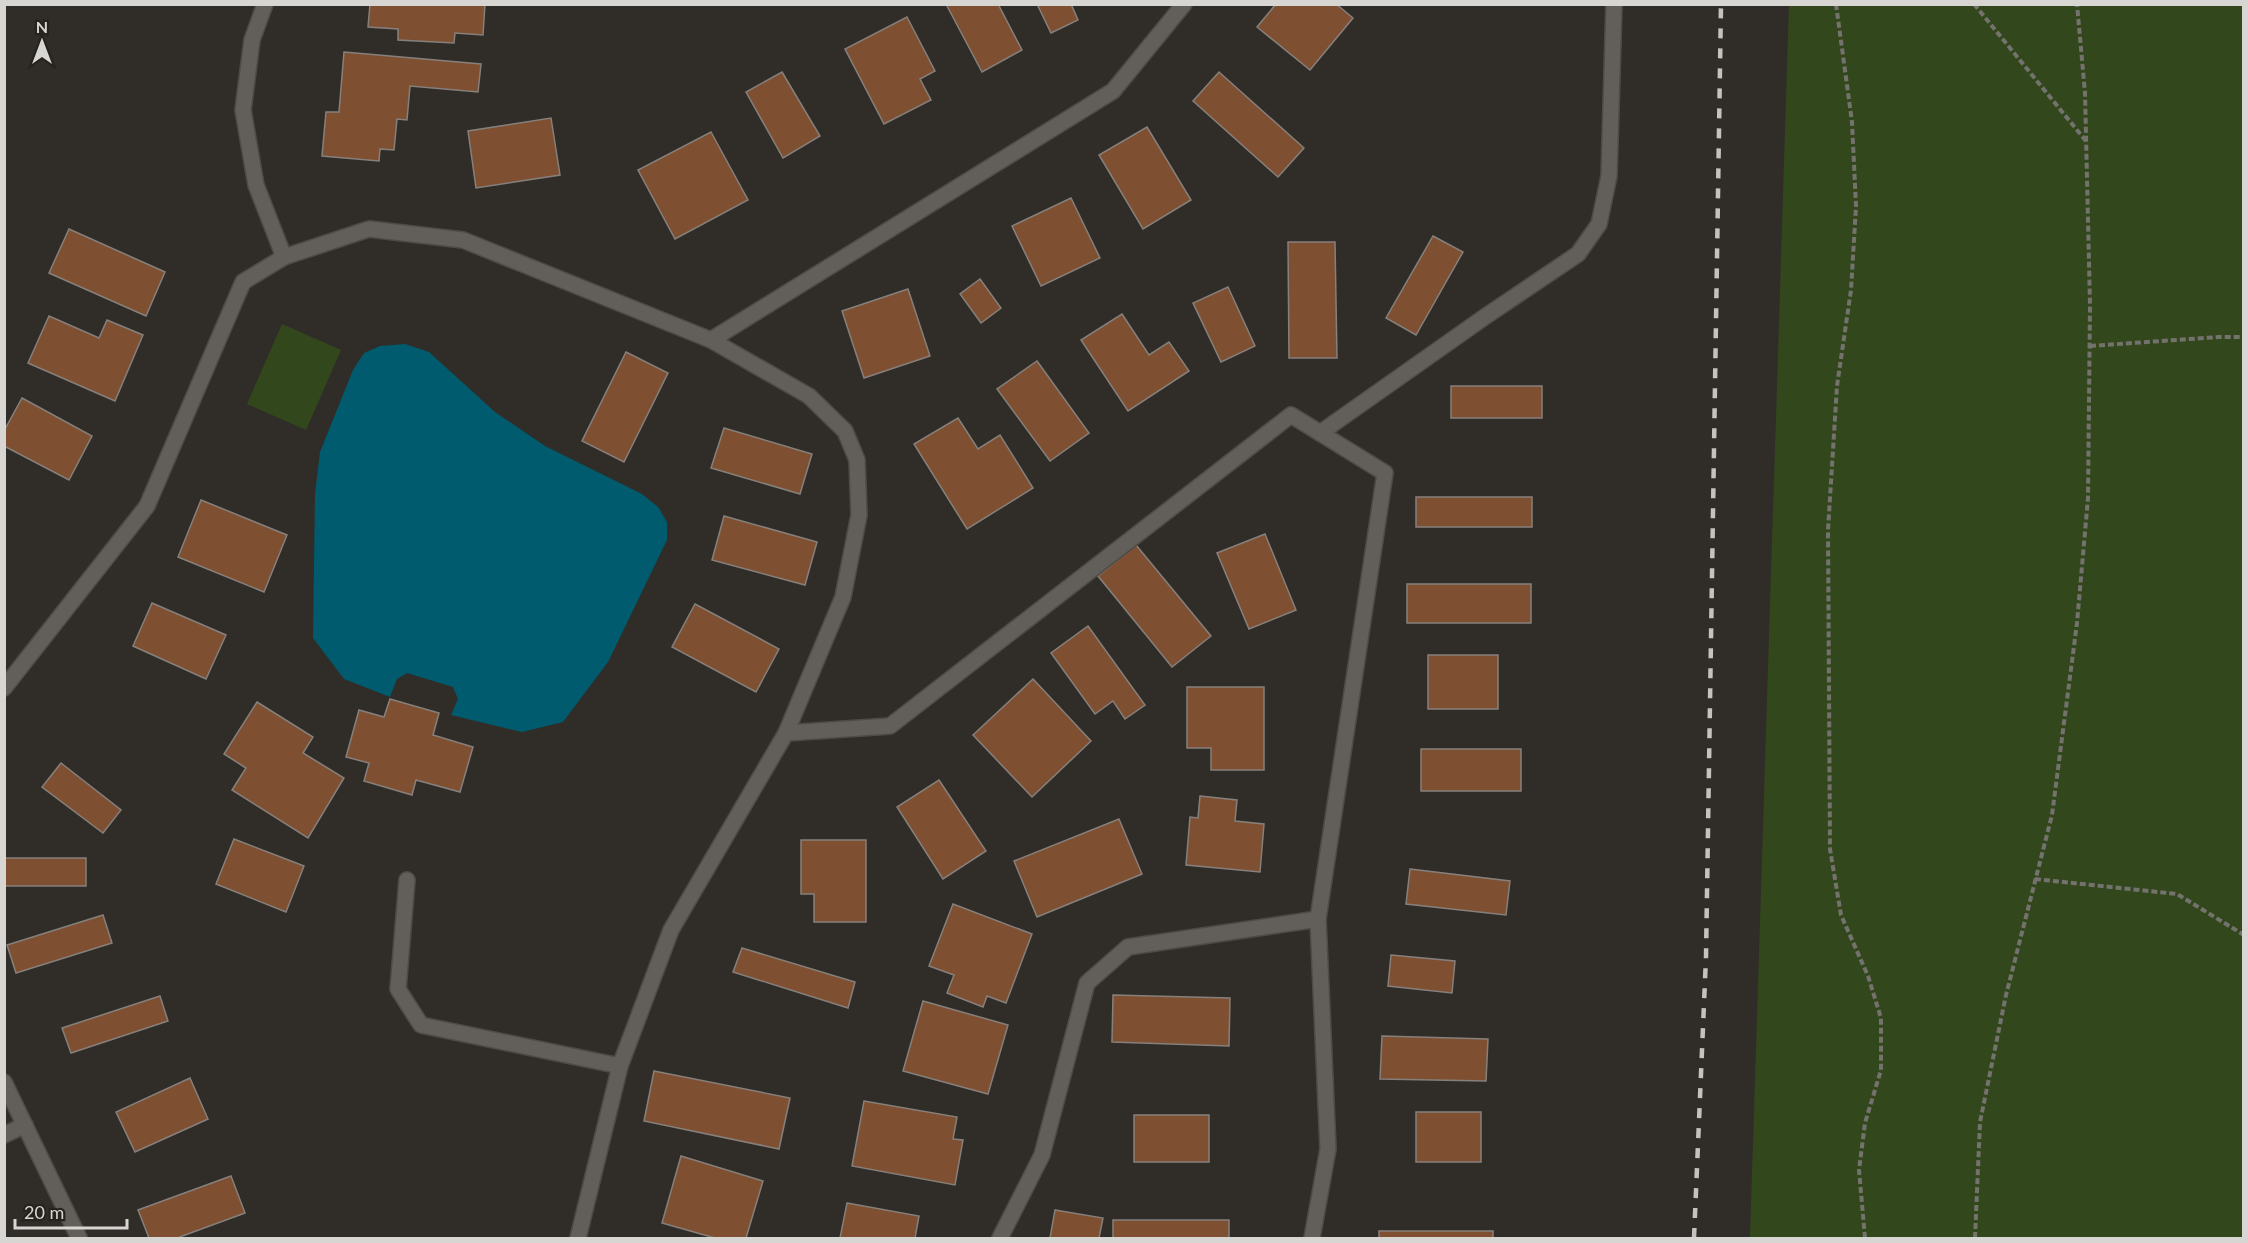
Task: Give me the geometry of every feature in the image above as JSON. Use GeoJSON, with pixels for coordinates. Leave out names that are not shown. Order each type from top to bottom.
{"type":"FeatureCollection","features":[{"type":"Feature","properties":{"kind":"street"},"geometry":{"type":"LineString","coordinates":[[265,4],[252,40],[243,110],[256,185],[284,257]]}},
{"type":"Feature","properties":{"kind":"street"},"geometry":{"type":"LineString","coordinates":[[711,340],[1113,91],[1184,4]]}},
{"type":"Feature","properties":{"kind":"street"},"geometry":{"type":"LineString","coordinates":[[1320,433],[1578,254],[1584,247],[1599,224],[1609,176],[1614,4]]}},
{"type":"Feature","properties":{"kind":"street"},"geometry":{"type":"LineString","coordinates":[[4,688],[147,506],[243,282],[284,257],[369,229],[463,240],[711,340],[809,396],[845,431],[857,460],[859,515],[843,597],[786,734],[671,930],[620,1066],[578,1239]]}},
{"type":"Feature","properties":{"kind":"street"},"geometry":{"type":"LineString","coordinates":[[786,734],[890,726],[1291,415],[1385,473],[1318,919],[1328,1149],[1312,1239]]}},
{"type":"Feature","properties":{"kind":"street"},"geometry":{"type":"LineString","coordinates":[[407,880],[398,989],[421,1025],[620,1066]]}},
{"type":"Feature","properties":{"kind":"street"},"geometry":{"type":"LineString","coordinates":[[1000,1239],[1041,1155],[1087,983],[1128,947],[1318,919]]}},
{"type":"Feature","properties":{"kind":"street"},"geometry":{"type":"LineString","coordinates":[[4,1082],[79,1239]]}},
{"type":"Feature","properties":{"kind":"street"},"geometry":{"type":"LineString","coordinates":[[4,1135],[25,1125]]}},
{"type":"Feature","properties":{"kind":"path"},"geometry":{"type":"LineString","coordinates":[[1836,4],[1852,122],[1856,206],[1851,290],[1837,386],[1828,530],[1830,849],[1841,915],[1868,976],[1881,1018],[1881,1070],[1865,1123],[1859,1170],[1865,1239]]}},
{"type":"Feature","properties":{"kind":"path"},"geometry":{"type":"LineString","coordinates":[[1974,4],[2086,141]]}},
{"type":"Feature","properties":{"kind":"path"},"geometry":{"type":"LineString","coordinates":[[1975,1239],[1980,1122],[2006,995],[2052,815],[2077,623],[2088,498],[2090,346],[2085,93],[2077,4]]}},
{"type":"Feature","properties":{"kind":"path"},"geometry":{"type":"LineString","coordinates":[[2090,346],[2219,336],[2244,337]]}},
{"type":"Feature","properties":{"kind":"path"},"geometry":{"type":"LineString","coordinates":[[2035,879],[2178,894],[2244,935]]}},
{"type":"Feature","properties":{"kind":"green space"},"geometry":{"type":"Polygon","coordinates":[[[1789,5],[2243,5],[2243,1238],[1750,1238],[1789,5]]]}},
{"type":"Feature","properties":{"kind":"green space"},"geometry":{"type":"Polygon","coordinates":[[[282,324],[341,350],[306,430],[247,404],[282,324]]]}},
{"type":"Feature","properties":{"kind":"water"},"geometry":{"type":"Polygon","coordinates":[[[405,344],[429,352],[495,412],[545,446],[642,494],[658,507],[667,522],[667,540],[608,662],[563,722],[522,732],[451,715],[458,699],[453,687],[407,673],[397,679],[390,697],[344,679],[313,638],[315,494],[320,452],[353,370],[364,353],[380,346],[405,344]]]}},
{"type":"Feature","properties":{"kind":"building"},"geometry":{"type":"Polygon","coordinates":[[[370,4],[485,4],[483,35],[455,33],[454,43],[398,40],[398,29],[368,27],[370,4]]]}},
{"type":"Feature","properties":{"kind":"building"},"geometry":{"type":"Polygon","coordinates":[[[946,4],[998,4],[1022,50],[982,72],[946,4]]]}},
{"type":"Feature","properties":{"kind":"building"},"geometry":{"type":"Polygon","coordinates":[[[1037,4],[1071,4],[1078,20],[1051,33],[1037,4]]]}},
{"type":"Feature","properties":{"kind":"building"},"geometry":{"type":"Polygon","coordinates":[[[1276,4],[1336,4],[1353,18],[1310,70],[1257,27],[1276,4]]]}},
{"type":"Feature","properties":{"kind":"building"},"geometry":{"type":"Polygon","coordinates":[[[907,17],[935,71],[920,79],[931,100],[884,124],[845,49],[907,17]]]}},
{"type":"Feature","properties":{"kind":"building"},"geometry":{"type":"Polygon","coordinates":[[[344,52],[481,64],[478,92],[410,86],[407,120],[397,119],[394,150],[380,149],[379,161],[322,156],[326,112],[339,112],[344,52]]]}},
{"type":"Feature","properties":{"kind":"building"},"geometry":{"type":"Polygon","coordinates":[[[782,72],[820,136],[783,158],[746,92],[782,72]]]}},
{"type":"Feature","properties":{"kind":"building"},"geometry":{"type":"Polygon","coordinates":[[[1219,72],[1304,148],[1278,177],[1193,101],[1219,72]]]}},
{"type":"Feature","properties":{"kind":"building"},"geometry":{"type":"Polygon","coordinates":[[[551,118],[560,175],[476,188],[468,131],[551,118]]]}},
{"type":"Feature","properties":{"kind":"building"},"geometry":{"type":"Polygon","coordinates":[[[1147,127],[1191,200],[1143,229],[1099,155],[1147,127]]]}},
{"type":"Feature","properties":{"kind":"building"},"geometry":{"type":"Polygon","coordinates":[[[711,132],[748,200],[675,239],[638,170],[711,132]]]}},
{"type":"Feature","properties":{"kind":"building"},"geometry":{"type":"Polygon","coordinates":[[[1071,198],[1100,258],[1041,286],[1012,226],[1071,198]]]}},
{"type":"Feature","properties":{"kind":"building"},"geometry":{"type":"Polygon","coordinates":[[[69,229],[165,272],[146,316],[49,273],[69,229]]]}},
{"type":"Feature","properties":{"kind":"building"},"geometry":{"type":"Polygon","coordinates":[[[1433,236],[1463,252],[1416,335],[1386,318],[1433,236]]]}},
{"type":"Feature","properties":{"kind":"building"},"geometry":{"type":"Polygon","coordinates":[[[1288,242],[1335,242],[1337,358],[1289,358],[1288,242]]]}},
{"type":"Feature","properties":{"kind":"building"},"geometry":{"type":"Polygon","coordinates":[[[980,279],[1001,308],[981,323],[960,294],[980,279]]]}},
{"type":"Feature","properties":{"kind":"building"},"geometry":{"type":"Polygon","coordinates":[[[1228,287],[1255,346],[1221,362],[1193,303],[1228,287]]]}},
{"type":"Feature","properties":{"kind":"building"},"geometry":{"type":"Polygon","coordinates":[[[908,289],[930,356],[864,378],[842,311],[908,289]]]}},
{"type":"Feature","properties":{"kind":"building"},"geometry":{"type":"Polygon","coordinates":[[[1122,314],[1149,355],[1169,342],[1189,371],[1128,411],[1081,340],[1122,314]]]}},
{"type":"Feature","properties":{"kind":"building"},"geometry":{"type":"Polygon","coordinates":[[[49,316],[99,338],[107,320],[143,335],[115,401],[28,363],[49,316]]]}},
{"type":"Feature","properties":{"kind":"building"},"geometry":{"type":"Polygon","coordinates":[[[626,352],[668,373],[624,462],[582,441],[626,352]]]}},
{"type":"Feature","properties":{"kind":"building"},"geometry":{"type":"Polygon","coordinates":[[[1037,361],[1089,433],[1050,461],[997,389],[1037,361]]]}},
{"type":"Feature","properties":{"kind":"building"},"geometry":{"type":"Polygon","coordinates":[[[1451,386],[1542,386],[1542,418],[1451,418],[1451,386]]]}},
{"type":"Feature","properties":{"kind":"building"},"geometry":{"type":"Polygon","coordinates":[[[22,398],[92,436],[69,480],[4,446],[4,431],[22,398]]]}},
{"type":"Feature","properties":{"kind":"building"},"geometry":{"type":"Polygon","coordinates":[[[958,418],[978,449],[1000,435],[1033,488],[967,529],[914,444],[958,418]]]}},
{"type":"Feature","properties":{"kind":"building"},"geometry":{"type":"Polygon","coordinates":[[[724,428],[812,454],[800,494],[711,468],[724,428]]]}},
{"type":"Feature","properties":{"kind":"building"},"geometry":{"type":"Polygon","coordinates":[[[1416,497],[1532,497],[1532,527],[1416,527],[1416,497]]]}},
{"type":"Feature","properties":{"kind":"building"},"geometry":{"type":"Polygon","coordinates":[[[201,500],[287,535],[264,592],[178,557],[201,500]]]}},
{"type":"Feature","properties":{"kind":"building"},"geometry":{"type":"Polygon","coordinates":[[[724,516],[817,542],[805,585],[712,560],[724,516]]]}},
{"type":"Feature","properties":{"kind":"building"},"geometry":{"type":"Polygon","coordinates":[[[1265,534],[1296,610],[1249,629],[1217,553],[1265,534]]]}},
{"type":"Feature","properties":{"kind":"building"},"geometry":{"type":"Polygon","coordinates":[[[1136,545],[1211,636],[1172,667],[1098,576],[1136,545]]]}},
{"type":"Feature","properties":{"kind":"building"},"geometry":{"type":"Polygon","coordinates":[[[1407,584],[1531,584],[1531,623],[1407,623],[1407,584]]]}},
{"type":"Feature","properties":{"kind":"building"},"geometry":{"type":"Polygon","coordinates":[[[152,603],[226,635],[206,679],[133,646],[152,603]]]}},
{"type":"Feature","properties":{"kind":"building"},"geometry":{"type":"Polygon","coordinates":[[[695,604],[779,649],[756,692],[672,647],[695,604]]]}},
{"type":"Feature","properties":{"kind":"building"},"geometry":{"type":"Polygon","coordinates":[[[1088,626],[1145,705],[1125,719],[1113,701],[1095,714],[1051,653],[1088,626]]]}},
{"type":"Feature","properties":{"kind":"building"},"geometry":{"type":"Polygon","coordinates":[[[1428,655],[1498,655],[1498,709],[1428,709],[1428,655]]]}},
{"type":"Feature","properties":{"kind":"building"},"geometry":{"type":"Polygon","coordinates":[[[1033,679],[1091,741],[1032,797],[973,735],[1033,679]]]}},
{"type":"Feature","properties":{"kind":"building"},"geometry":{"type":"Polygon","coordinates":[[[1187,687],[1264,687],[1264,770],[1211,770],[1211,748],[1187,748],[1187,687]]]}},
{"type":"Feature","properties":{"kind":"building"},"geometry":{"type":"Polygon","coordinates":[[[390,699],[439,713],[433,735],[473,747],[460,792],[416,780],[412,795],[364,781],[369,763],[346,757],[359,710],[384,717],[390,699]]]}},
{"type":"Feature","properties":{"kind":"building"},"geometry":{"type":"Polygon","coordinates":[[[257,702],[313,737],[303,753],[344,778],[308,838],[232,790],[246,768],[224,754],[257,702]]]}},
{"type":"Feature","properties":{"kind":"building"},"geometry":{"type":"Polygon","coordinates":[[[1421,749],[1521,749],[1521,791],[1421,791],[1421,749]]]}},
{"type":"Feature","properties":{"kind":"building"},"geometry":{"type":"Polygon","coordinates":[[[61,763],[121,810],[103,833],[42,787],[61,763]]]}},
{"type":"Feature","properties":{"kind":"building"},"geometry":{"type":"Polygon","coordinates":[[[939,780],[986,851],[943,879],[897,807],[939,780]]]}},
{"type":"Feature","properties":{"kind":"building"},"geometry":{"type":"Polygon","coordinates":[[[1200,796],[1237,800],[1235,821],[1264,824],[1260,872],[1186,865],[1190,817],[1198,818],[1200,796]]]}},
{"type":"Feature","properties":{"kind":"building"},"geometry":{"type":"Polygon","coordinates":[[[1119,819],[1142,874],[1037,917],[1014,861],[1119,819]]]}},
{"type":"Feature","properties":{"kind":"building"},"geometry":{"type":"Polygon","coordinates":[[[234,839],[304,866],[286,912],[216,884],[234,839]]]}},
{"type":"Feature","properties":{"kind":"building"},"geometry":{"type":"Polygon","coordinates":[[[801,840],[866,840],[866,922],[814,922],[814,894],[801,894],[801,840]]]}},
{"type":"Feature","properties":{"kind":"building"},"geometry":{"type":"Polygon","coordinates":[[[4,858],[86,858],[86,886],[4,886],[4,858]]]}},
{"type":"Feature","properties":{"kind":"building"},"geometry":{"type":"Polygon","coordinates":[[[1410,869],[1510,881],[1506,915],[1406,904],[1410,869]]]}},
{"type":"Feature","properties":{"kind":"building"},"geometry":{"type":"Polygon","coordinates":[[[953,904],[1032,934],[1006,1003],[987,996],[983,1007],[947,993],[954,975],[929,966],[953,904]]]}},
{"type":"Feature","properties":{"kind":"building"},"geometry":{"type":"Polygon","coordinates":[[[103,915],[112,943],[16,973],[7,945],[103,915]]]}},
{"type":"Feature","properties":{"kind":"building"},"geometry":{"type":"Polygon","coordinates":[[[742,948],[855,982],[848,1008],[733,972],[742,948]]]}},
{"type":"Feature","properties":{"kind":"building"},"geometry":{"type":"Polygon","coordinates":[[[1391,955],[1455,961],[1452,993],[1388,986],[1391,955]]]}},
{"type":"Feature","properties":{"kind":"building"},"geometry":{"type":"Polygon","coordinates":[[[1113,995],[1230,998],[1229,1046],[1112,1042],[1113,995]]]}},
{"type":"Feature","properties":{"kind":"building"},"geometry":{"type":"Polygon","coordinates":[[[160,996],[168,1021],[71,1053],[62,1028],[160,996]]]}},
{"type":"Feature","properties":{"kind":"building"},"geometry":{"type":"Polygon","coordinates":[[[923,1001],[1008,1025],[988,1094],[903,1071],[923,1001]]]}},
{"type":"Feature","properties":{"kind":"building"},"geometry":{"type":"Polygon","coordinates":[[[1382,1036],[1488,1039],[1486,1081],[1380,1079],[1382,1036]]]}},
{"type":"Feature","properties":{"kind":"building"},"geometry":{"type":"Polygon","coordinates":[[[654,1071],[790,1098],[779,1149],[644,1121],[654,1071]]]}},
{"type":"Feature","properties":{"kind":"building"},"geometry":{"type":"Polygon","coordinates":[[[190,1078],[208,1119],[135,1152],[116,1112],[190,1078]]]}},
{"type":"Feature","properties":{"kind":"building"},"geometry":{"type":"Polygon","coordinates":[[[864,1101],[957,1117],[953,1139],[963,1140],[955,1185],[852,1166],[864,1101]]]}},
{"type":"Feature","properties":{"kind":"building"},"geometry":{"type":"Polygon","coordinates":[[[1416,1112],[1481,1112],[1481,1162],[1416,1162],[1416,1112]]]}},
{"type":"Feature","properties":{"kind":"building"},"geometry":{"type":"Polygon","coordinates":[[[1134,1115],[1209,1115],[1209,1162],[1134,1162],[1134,1115]]]}},
{"type":"Feature","properties":{"kind":"building"},"geometry":{"type":"Polygon","coordinates":[[[681,1156],[763,1181],[746,1238],[715,1238],[662,1223],[681,1156]]]}},
{"type":"Feature","properties":{"kind":"building"},"geometry":{"type":"Polygon","coordinates":[[[231,1176],[245,1213],[177,1238],[149,1238],[138,1210],[231,1176]]]}},
{"type":"Feature","properties":{"kind":"building"},"geometry":{"type":"Polygon","coordinates":[[[847,1203],[919,1216],[915,1238],[840,1238],[847,1203]]]}},
{"type":"Feature","properties":{"kind":"building"},"geometry":{"type":"Polygon","coordinates":[[[1055,1210],[1103,1218],[1099,1238],[1050,1238],[1055,1210]]]}},
{"type":"Feature","properties":{"kind":"building"},"geometry":{"type":"Polygon","coordinates":[[[1113,1220],[1229,1220],[1229,1238],[1113,1238],[1113,1220]]]}},
{"type":"Feature","properties":{"kind":"building"},"geometry":{"type":"Polygon","coordinates":[[[1379,1231],[1493,1231],[1493,1238],[1379,1238],[1379,1231]]]}},
{"type":"Feature","properties":{"kind":"railway"},"geometry":{"type":"LineString","coordinates":[[1694,1238],[1706,957],[1721,4]]}}]}
